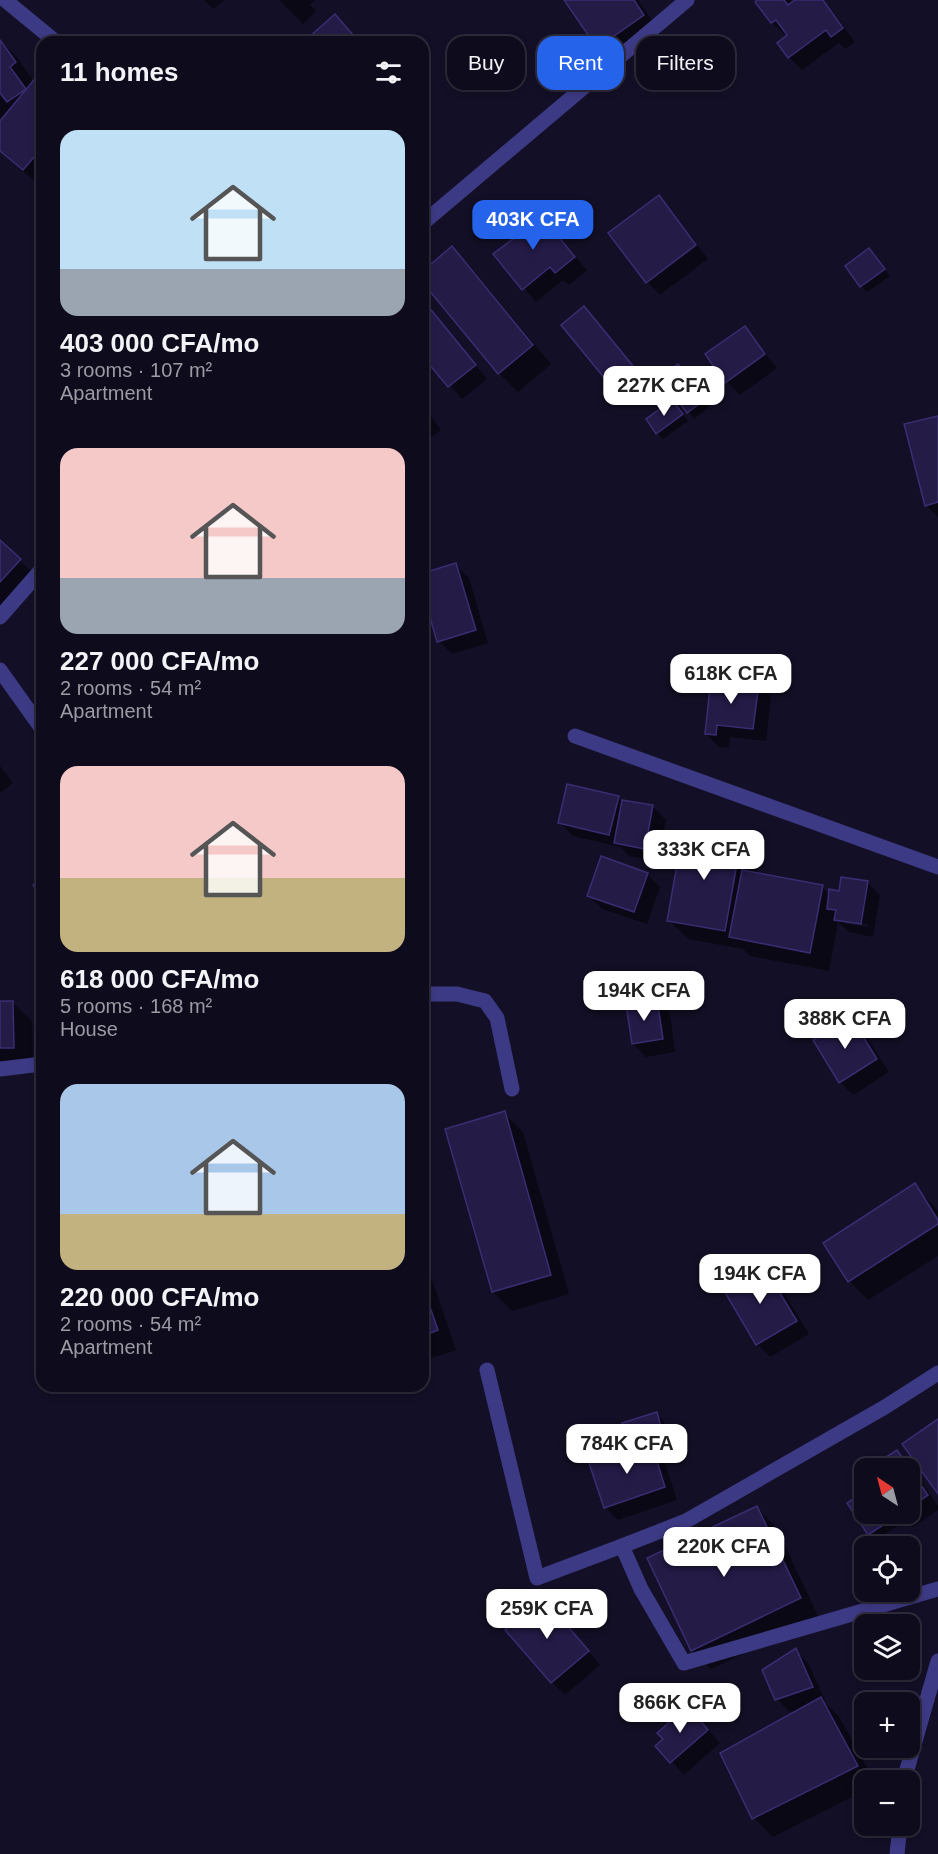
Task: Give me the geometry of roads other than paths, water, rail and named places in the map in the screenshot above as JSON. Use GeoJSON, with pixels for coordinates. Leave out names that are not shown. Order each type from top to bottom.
{"type":"FeatureCollection","features":[{"type":"Feature","properties":{"kind":"street"},"geometry":{"type":"LineString","coordinates":[[5,0],[49,36]]}},
{"type":"Feature","properties":{"kind":"street"},"geometry":{"type":"LineString","coordinates":[[429,218],[687,0]]}},
{"type":"Feature","properties":{"kind":"street"},"geometry":{"type":"LineString","coordinates":[[0,617],[36,576]]}},
{"type":"Feature","properties":{"kind":"street"},"geometry":{"type":"LineString","coordinates":[[0,670],[36,721]]}},
{"type":"Feature","properties":{"kind":"street"},"geometry":{"type":"LineString","coordinates":[[575,736],[938,867]]}},
{"type":"Feature","properties":{"kind":"street"},"geometry":{"type":"LineString","coordinates":[[429,994],[457,994],[485,1001],[497,1018],[512,1089]]}},
{"type":"Feature","properties":{"kind":"street"},"geometry":{"type":"LineString","coordinates":[[0,1069],[36,1065]]}},
{"type":"Feature","properties":{"kind":"street"},"geometry":{"type":"LineString","coordinates":[[487,1370],[537,1578],[686,1521],[885,1407],[938,1373]]}},
{"type":"Feature","properties":{"kind":"street"},"geometry":{"type":"LineString","coordinates":[[622,1546],[642,1589],[684,1663],[938,1588]]}},
{"type":"Feature","properties":{"kind":"street"},"geometry":{"type":"LineString","coordinates":[[907,1770],[938,1661]]}},
{"type":"Feature","properties":{"kind":"street"},"geometry":{"type":"LineString","coordinates":[[897,1854],[899,1836]]}}]}
